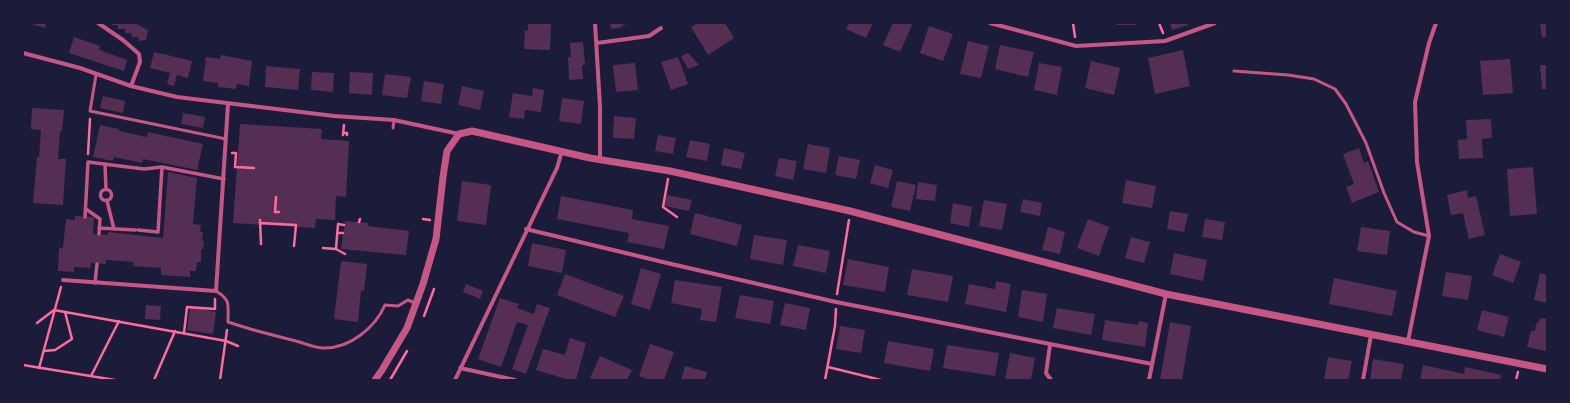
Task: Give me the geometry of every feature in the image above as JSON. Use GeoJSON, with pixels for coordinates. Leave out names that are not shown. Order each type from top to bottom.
{"type":"FeatureCollection","features":[{"type":"Feature","properties":{"kind":"street"},"geometry":{"type":"LineString","coordinates":[[98,23],[123,40],[139,54],[140,62],[131,86]]}},
{"type":"Feature","properties":{"kind":"street"},"geometry":{"type":"LineString","coordinates":[[595,23],[600,106],[600,159]]}},
{"type":"Feature","properties":{"kind":"street"},"geometry":{"type":"LineString","coordinates":[[990,23],[1076,46],[1165,41],[1215,23]]}},
{"type":"Feature","properties":{"kind":"street"},"geometry":{"type":"LineString","coordinates":[[1408,341],[1428,236],[1417,162],[1414,102],[1436,23]]}},
{"type":"Feature","properties":{"kind":"street"},"geometry":{"type":"LineString","coordinates":[[597,43],[649,36],[661,28]]}},
{"type":"Feature","properties":{"kind":"street"},"geometry":{"type":"LineString","coordinates":[[23,53],[80,68],[96,75],[131,86],[177,97],[334,116],[394,120],[459,134],[472,131],[600,159],[670,171],[850,211],[1166,294],[1547,369]]}},
{"type":"Feature","properties":{"kind":"street"},"geometry":{"type":"LineString","coordinates":[[63,280],[216,291],[228,104]]}},
{"type":"Feature","properties":{"kind":"street"},"geometry":{"type":"LineString","coordinates":[[374,380],[382,370],[407,328],[417,303],[436,239],[447,150],[459,134]]}},
{"type":"Feature","properties":{"kind":"street"},"geometry":{"type":"LineString","coordinates":[[455,380],[526,229],[557,168],[562,151]]}},
{"type":"Feature","properties":{"kind":"street"},"geometry":{"type":"LineString","coordinates":[[86,217],[88,162],[144,169],[162,166],[224,179]]}},
{"type":"Feature","properties":{"kind":"street"},"geometry":{"type":"LineString","coordinates":[[105,164],[106,189],[102,192],[101,196],[107,201],[114,229]]}},
{"type":"Feature","properties":{"kind":"street"},"geometry":{"type":"LineString","coordinates":[[99,228],[158,232],[162,166]]}},
{"type":"Feature","properties":{"kind":"street"},"geometry":{"type":"LineString","coordinates":[[106,189],[112,193],[112,197],[107,201]]}},
{"type":"Feature","properties":{"kind":"street"},"geometry":{"type":"LineString","coordinates":[[86,209],[100,219],[99,234]]}},
{"type":"Feature","properties":{"kind":"street"},"geometry":{"type":"LineString","coordinates":[[526,229],[828,300],[1152,364]]}},
{"type":"Feature","properties":{"kind":"street"},"geometry":{"type":"LineString","coordinates":[[95,283],[97,264]]}},
{"type":"Feature","properties":{"kind":"street"},"geometry":{"type":"LineString","coordinates":[[1149,380],[1166,294]]}},
{"type":"Feature","properties":{"kind":"street"},"geometry":{"type":"LineString","coordinates":[[1363,380],[1371,335]]}},
{"type":"Feature","properties":{"kind":"street"},"geometry":{"type":"LineString","coordinates":[[1050,345],[1046,373],[1051,380]]}},
{"type":"Feature","properties":{"kind":"street"},"geometry":{"type":"LineString","coordinates":[[460,368],[515,380]]}},
{"type":"Feature","properties":{"kind":"street"},"geometry":{"type":"LineString","coordinates":[[378,380],[382,370]]}},
{"type":"Feature","properties":{"kind":"lane"},"geometry":{"type":"LineString","coordinates":[[1234,70],[1314,79],[1335,89],[1346,104],[1366,143],[1384,193],[1397,222],[1414,232],[1428,236]]}},
{"type":"Feature","properties":{"kind":"lane"},"geometry":{"type":"LineString","coordinates":[[96,75],[90,111],[226,139]]}},
{"type":"Feature","properties":{"kind":"lane"},"geometry":{"type":"LineString","coordinates":[[393,128],[394,120]]}},
{"type":"Feature","properties":{"kind":"lane"},"geometry":{"type":"LineString","coordinates":[[216,291],[226,297],[228,302],[228,322],[258,332],[322,348],[340,346],[357,338],[375,322],[385,305],[398,306],[408,300],[417,303]]}},
{"type":"Feature","properties":{"kind":"path"},"geometry":{"type":"LineString","coordinates":[[1073,23],[1076,46]]}},
{"type":"Feature","properties":{"kind":"path"},"geometry":{"type":"LineString","coordinates":[[88,162],[90,111]]}},
{"type":"Feature","properties":{"kind":"path"},"geometry":{"type":"LineString","coordinates":[[344,133],[347,133],[347,135]]}},
{"type":"Feature","properties":{"kind":"path"},"geometry":{"type":"LineString","coordinates":[[236,154],[235,167],[254,168]]}},
{"type":"Feature","properties":{"kind":"path"},"geometry":{"type":"LineString","coordinates":[[666,190],[663,207],[678,217]]}},
{"type":"Feature","properties":{"kind":"path"},"geometry":{"type":"LineString","coordinates":[[276,197],[275,212],[279,212]]}},
{"type":"Feature","properties":{"kind":"path"},"geometry":{"type":"LineString","coordinates":[[261,244],[260,221],[296,225],[294,246]]}},
{"type":"Feature","properties":{"kind":"path"},"geometry":{"type":"LineString","coordinates":[[336,249],[338,224],[344,224]]}},
{"type":"Feature","properties":{"kind":"path"},"geometry":{"type":"LineString","coordinates":[[337,233],[343,233]]}},
{"type":"Feature","properties":{"kind":"path"},"geometry":{"type":"LineString","coordinates":[[323,248],[336,249],[345,254]]}},
{"type":"Feature","properties":{"kind":"path"},"geometry":{"type":"LineString","coordinates":[[40,368],[63,280]]}},
{"type":"Feature","properties":{"kind":"path"},"geometry":{"type":"LineString","coordinates":[[184,333],[187,307],[215,309],[216,291]]}},
{"type":"Feature","properties":{"kind":"path"},"geometry":{"type":"LineString","coordinates":[[37,323],[54,310],[226,340],[238,346]]}},
{"type":"Feature","properties":{"kind":"path"},"geometry":{"type":"LineString","coordinates":[[44,351],[55,350],[72,339],[65,312]]}},
{"type":"Feature","properties":{"kind":"path"},"geometry":{"type":"LineString","coordinates":[[90,376],[119,321]]}},
{"type":"Feature","properties":{"kind":"path"},"geometry":{"type":"LineString","coordinates":[[220,380],[228,322]]}},
{"type":"Feature","properties":{"kind":"path"},"geometry":{"type":"LineString","coordinates":[[154,380],[175,331]]}},
{"type":"Feature","properties":{"kind":"path"},"geometry":{"type":"LineString","coordinates":[[23,365],[115,380]]}},
{"type":"Feature","properties":{"kind":"path"},"geometry":{"type":"LineString","coordinates":[[828,367],[881,380]]}},
{"type":"Feature","properties":{"kind":"building"},"geometry":{"type":"Polygon","coordinates":[[[28,23],[46,23],[45,28],[28,23]]]}},
{"type":"Feature","properties":{"kind":"building"},"geometry":{"type":"Polygon","coordinates":[[[111,23],[135,23],[148,30],[146,40],[139,41],[138,37],[132,37],[131,33],[125,33],[125,29],[118,29],[118,25],[112,25],[111,23]]]}},
{"type":"Feature","properties":{"kind":"building"},"geometry":{"type":"Polygon","coordinates":[[[528,23],[551,23],[550,50],[524,49],[525,30],[528,31],[528,23]]]}},
{"type":"Feature","properties":{"kind":"building"},"geometry":{"type":"Polygon","coordinates":[[[610,23],[627,24],[622,25],[623,27],[611,29],[610,23]]]}},
{"type":"Feature","properties":{"kind":"building"},"geometry":{"type":"Polygon","coordinates":[[[698,23],[725,23],[734,38],[708,55],[691,27],[698,23]]]}},
{"type":"Feature","properties":{"kind":"building"},"geometry":{"type":"Polygon","coordinates":[[[849,23],[873,23],[866,38],[846,29],[849,23]]]}},
{"type":"Feature","properties":{"kind":"building"},"geometry":{"type":"Polygon","coordinates":[[[893,23],[908,23],[912,25],[900,52],[883,45],[893,23]]]}},
{"type":"Feature","properties":{"kind":"building"},"geometry":{"type":"Polygon","coordinates":[[[1116,23],[1136,23],[1136,25],[1116,25],[1116,23]]]}},
{"type":"Feature","properties":{"kind":"building"},"geometry":{"type":"Polygon","coordinates":[[[1170,23],[1188,23],[1188,25],[1172,30],[1170,23]]]}},
{"type":"Feature","properties":{"kind":"building"},"geometry":{"type":"Polygon","coordinates":[[[1540,23],[1547,23],[1547,37],[1542,37],[1540,23]]]}},
{"type":"Feature","properties":{"kind":"building"},"geometry":{"type":"Polygon","coordinates":[[[929,26],[953,34],[943,61],[920,53],[929,26]]]}},
{"type":"Feature","properties":{"kind":"building"},"geometry":{"type":"Polygon","coordinates":[[[74,37],[100,46],[99,50],[127,60],[124,71],[69,53],[74,37]]]}},
{"type":"Feature","properties":{"kind":"building"},"geometry":{"type":"Polygon","coordinates":[[[968,41],[989,46],[981,78],[960,74],[968,41]]]}},
{"type":"Feature","properties":{"kind":"building"},"geometry":{"type":"Polygon","coordinates":[[[583,42],[585,65],[582,65],[583,79],[569,80],[568,57],[571,57],[570,43],[583,42]]]}},
{"type":"Feature","properties":{"kind":"building"},"geometry":{"type":"Polygon","coordinates":[[[1000,45],[1034,52],[1028,77],[995,69],[1000,45]]]}},
{"type":"Feature","properties":{"kind":"building"},"geometry":{"type":"Polygon","coordinates":[[[1183,50],[1190,86],[1155,94],[1148,58],[1183,50]]]}},
{"type":"Feature","properties":{"kind":"building"},"geometry":{"type":"Polygon","coordinates":[[[154,52],[192,61],[188,78],[177,75],[174,86],[167,84],[170,73],[150,68],[154,52]]]}},
{"type":"Feature","properties":{"kind":"building"},"geometry":{"type":"Polygon","coordinates":[[[688,53],[699,65],[688,69],[681,56],[688,53]]]}},
{"type":"Feature","properties":{"kind":"building"},"geometry":{"type":"Polygon","coordinates":[[[221,55],[252,61],[249,86],[237,84],[236,89],[218,87],[218,83],[203,81],[206,57],[220,59],[221,55]]]}},
{"type":"Feature","properties":{"kind":"building"},"geometry":{"type":"Polygon","coordinates":[[[678,57],[688,84],[671,90],[661,62],[678,57]]]}},
{"type":"Feature","properties":{"kind":"building"},"geometry":{"type":"Polygon","coordinates":[[[1510,59],[1513,93],[1483,95],[1480,61],[1510,59]]]}},
{"type":"Feature","properties":{"kind":"building"},"geometry":{"type":"Polygon","coordinates":[[[1091,61],[1120,68],[1114,95],[1085,88],[1091,61]]]}},
{"type":"Feature","properties":{"kind":"building"},"geometry":{"type":"Polygon","coordinates":[[[635,63],[638,90],[616,92],[613,65],[635,63]]]}},
{"type":"Feature","properties":{"kind":"building"},"geometry":{"type":"Polygon","coordinates":[[[1039,63],[1062,67],[1057,95],[1034,90],[1039,63]]]}},
{"type":"Feature","properties":{"kind":"building"},"geometry":{"type":"Polygon","coordinates":[[[1540,65],[1547,65],[1547,89],[1542,89],[1540,65]]]}},
{"type":"Feature","properties":{"kind":"building"},"geometry":{"type":"Polygon","coordinates":[[[266,66],[300,69],[298,90],[265,87],[266,66]]]}},
{"type":"Feature","properties":{"kind":"building"},"geometry":{"type":"Polygon","coordinates":[[[312,72],[334,73],[333,92],[311,90],[312,72]]]}},
{"type":"Feature","properties":{"kind":"building"},"geometry":{"type":"Polygon","coordinates":[[[350,72],[373,73],[372,95],[349,93],[350,72]]]}},
{"type":"Feature","properties":{"kind":"building"},"geometry":{"type":"Polygon","coordinates":[[[385,74],[411,77],[407,98],[382,95],[385,74]]]}},
{"type":"Feature","properties":{"kind":"building"},"geometry":{"type":"Polygon","coordinates":[[[424,81],[444,84],[441,104],[421,101],[424,81]]]}},
{"type":"Feature","properties":{"kind":"building"},"geometry":{"type":"Polygon","coordinates":[[[462,86],[484,91],[480,110],[458,105],[462,86]]]}},
{"type":"Feature","properties":{"kind":"building"},"geometry":{"type":"Polygon","coordinates":[[[533,88],[544,90],[541,112],[525,110],[524,119],[509,117],[513,93],[532,96],[533,88]]]}},
{"type":"Feature","properties":{"kind":"building"},"geometry":{"type":"Polygon","coordinates":[[[103,96],[125,101],[123,113],[100,108],[103,96]]]}},
{"type":"Feature","properties":{"kind":"building"},"geometry":{"type":"Polygon","coordinates":[[[562,98],[584,101],[581,124],[559,121],[562,98]]]}},
{"type":"Feature","properties":{"kind":"building"},"geometry":{"type":"Polygon","coordinates":[[[32,108],[64,110],[62,131],[60,131],[58,159],[66,159],[63,205],[33,203],[41,130],[31,129],[32,108]]]}},
{"type":"Feature","properties":{"kind":"building"},"geometry":{"type":"Polygon","coordinates":[[[183,113],[205,117],[203,128],[181,124],[183,113]]]}},
{"type":"Feature","properties":{"kind":"building"},"geometry":{"type":"Polygon","coordinates":[[[614,116],[636,118],[634,139],[613,138],[614,116]]]}},
{"type":"Feature","properties":{"kind":"building"},"geometry":{"type":"Polygon","coordinates":[[[1491,119],[1492,138],[1482,139],[1483,158],[1459,159],[1458,140],[1467,139],[1466,120],[1491,119]]]}},
{"type":"Feature","properties":{"kind":"building"},"geometry":{"type":"Polygon","coordinates":[[[240,124],[322,129],[321,139],[349,141],[346,197],[336,196],[335,220],[316,219],[315,228],[233,223],[240,124]]]}},
{"type":"Feature","properties":{"kind":"building"},"geometry":{"type":"Polygon","coordinates":[[[100,125],[147,137],[148,132],[203,144],[197,170],[143,159],[142,163],[114,157],[113,161],[93,157],[100,125]]]}},
{"type":"Feature","properties":{"kind":"building"},"geometry":{"type":"Polygon","coordinates":[[[658,135],[676,138],[673,154],[655,151],[658,135]]]}},
{"type":"Feature","properties":{"kind":"building"},"geometry":{"type":"Polygon","coordinates":[[[690,140],[710,144],[707,161],[686,157],[690,140]]]}},
{"type":"Feature","properties":{"kind":"building"},"geometry":{"type":"Polygon","coordinates":[[[808,144],[830,148],[826,173],[803,169],[808,144]]]}},
{"type":"Feature","properties":{"kind":"building"},"geometry":{"type":"Polygon","coordinates":[[[724,148],[745,153],[741,169],[721,165],[724,148]]]}},
{"type":"Feature","properties":{"kind":"building"},"geometry":{"type":"Polygon","coordinates":[[[1359,148],[1364,163],[1368,161],[1379,192],[1352,203],[1346,187],[1354,184],[1343,154],[1359,148]]]}},
{"type":"Feature","properties":{"kind":"building"},"geometry":{"type":"Polygon","coordinates":[[[839,156],[860,160],[856,179],[835,175],[839,156]]]}},
{"type":"Feature","properties":{"kind":"building"},"geometry":{"type":"Polygon","coordinates":[[[779,158],[797,161],[793,180],[775,176],[779,158]]]}},
{"type":"Feature","properties":{"kind":"building"},"geometry":{"type":"Polygon","coordinates":[[[875,165],[893,170],[888,188],[870,183],[875,165]]]}},
{"type":"Feature","properties":{"kind":"building"},"geometry":{"type":"Polygon","coordinates":[[[1533,167],[1537,214],[1510,216],[1507,169],[1533,167]]]}},
{"type":"Feature","properties":{"kind":"building"},"geometry":{"type":"Polygon","coordinates":[[[168,172],[197,178],[193,224],[201,225],[200,232],[203,232],[202,241],[204,241],[203,249],[201,249],[201,262],[197,262],[196,271],[190,271],[190,277],[161,275],[161,268],[133,266],[134,262],[106,260],[106,264],[91,263],[90,268],[74,267],[74,272],[58,271],[59,248],[63,248],[66,219],[75,220],[75,216],[94,217],[93,234],[108,235],[108,232],[163,238],[168,172]]]}},
{"type":"Feature","properties":{"kind":"building"},"geometry":{"type":"Polygon","coordinates":[[[1126,180],[1156,186],[1152,208],[1122,203],[1126,180]]]}},
{"type":"Feature","properties":{"kind":"building"},"geometry":{"type":"Polygon","coordinates":[[[462,181],[491,185],[486,225],[457,221],[462,181]]]}},
{"type":"Feature","properties":{"kind":"building"},"geometry":{"type":"Polygon","coordinates":[[[897,181],[916,185],[910,211],[891,207],[897,181]]]}},
{"type":"Feature","properties":{"kind":"building"},"geometry":{"type":"Polygon","coordinates":[[[918,182],[937,185],[935,201],[916,199],[918,182]]]}},
{"type":"Feature","properties":{"kind":"building"},"geometry":{"type":"Polygon","coordinates":[[[1467,190],[1468,198],[1476,196],[1485,235],[1469,239],[1463,213],[1451,215],[1447,195],[1467,190]]]}},
{"type":"Feature","properties":{"kind":"building"},"geometry":{"type":"Polygon","coordinates":[[[667,195],[692,200],[689,211],[665,206],[667,195]]]}},
{"type":"Feature","properties":{"kind":"building"},"geometry":{"type":"Polygon","coordinates":[[[561,196],[633,210],[632,219],[669,226],[664,249],[627,242],[629,233],[557,219],[561,196]]]}},
{"type":"Feature","properties":{"kind":"building"},"geometry":{"type":"Polygon","coordinates":[[[1023,199],[1042,203],[1040,216],[1020,212],[1023,199]]]}},
{"type":"Feature","properties":{"kind":"building"},"geometry":{"type":"Polygon","coordinates":[[[984,200],[1007,204],[1002,230],[979,226],[984,200]]]}},
{"type":"Feature","properties":{"kind":"building"},"geometry":{"type":"Polygon","coordinates":[[[953,203],[972,207],[969,227],[950,223],[953,203]]]}},
{"type":"Feature","properties":{"kind":"building"},"geometry":{"type":"Polygon","coordinates":[[[1170,211],[1188,214],[1184,232],[1167,229],[1170,211]]]}},
{"type":"Feature","properties":{"kind":"building"},"geometry":{"type":"Polygon","coordinates":[[[695,213],[742,225],[737,246],[690,234],[695,213]]]}},
{"type":"Feature","properties":{"kind":"building"},"geometry":{"type":"Polygon","coordinates":[[[1088,219],[1109,227],[1099,256],[1077,248],[1088,219]]]}},
{"type":"Feature","properties":{"kind":"building"},"geometry":{"type":"Polygon","coordinates":[[[1205,219],[1225,222],[1222,240],[1202,237],[1205,219]]]}},
{"type":"Feature","properties":{"kind":"building"},"geometry":{"type":"Polygon","coordinates":[[[345,221],[368,223],[368,226],[409,231],[406,255],[341,249],[345,221]]]}},
{"type":"Feature","properties":{"kind":"building"},"geometry":{"type":"Polygon","coordinates":[[[1048,227],[1065,232],[1060,254],[1042,250],[1048,227]]]}},
{"type":"Feature","properties":{"kind":"building"},"geometry":{"type":"Polygon","coordinates":[[[1361,227],[1390,231],[1387,255],[1357,251],[1361,227]]]}},
{"type":"Feature","properties":{"kind":"building"},"geometry":{"type":"Polygon","coordinates":[[[754,235],[787,240],[783,265],[750,259],[754,235]]]}},
{"type":"Feature","properties":{"kind":"building"},"geometry":{"type":"Polygon","coordinates":[[[1131,237],[1150,242],[1144,263],[1125,258],[1131,237]]]}},
{"type":"Feature","properties":{"kind":"building"},"geometry":{"type":"Polygon","coordinates":[[[532,243],[566,250],[562,273],[528,266],[532,243]]]}},
{"type":"Feature","properties":{"kind":"building"},"geometry":{"type":"Polygon","coordinates":[[[798,245],[830,251],[826,273],[793,266],[798,245]]]}},
{"type":"Feature","properties":{"kind":"building"},"geometry":{"type":"Polygon","coordinates":[[[1174,253],[1207,260],[1203,281],[1170,274],[1174,253]]]}},
{"type":"Feature","properties":{"kind":"building"},"geometry":{"type":"Polygon","coordinates":[[[1500,254],[1521,262],[1513,283],[1492,275],[1500,254]]]}},
{"type":"Feature","properties":{"kind":"building"},"geometry":{"type":"Polygon","coordinates":[[[848,259],[889,267],[885,292],[843,285],[848,259]]]}},
{"type":"Feature","properties":{"kind":"building"},"geometry":{"type":"Polygon","coordinates":[[[341,261],[367,264],[364,291],[361,291],[358,322],[334,319],[341,261]]]}},
{"type":"Feature","properties":{"kind":"building"},"geometry":{"type":"Polygon","coordinates":[[[641,268],[661,274],[650,310],[631,304],[641,268]]]}},
{"type":"Feature","properties":{"kind":"building"},"geometry":{"type":"Polygon","coordinates":[[[912,269],[953,276],[948,302],[907,295],[912,269]]]}},
{"type":"Feature","properties":{"kind":"building"},"geometry":{"type":"Polygon","coordinates":[[[1446,272],[1472,276],[1468,300],[1442,296],[1446,272]]]}},
{"type":"Feature","properties":{"kind":"building"},"geometry":{"type":"Polygon","coordinates":[[[1540,273],[1547,275],[1547,303],[1534,300],[1540,273]]]}},
{"type":"Feature","properties":{"kind":"building"},"geometry":{"type":"Polygon","coordinates":[[[565,274],[624,296],[615,317],[557,295],[565,274]]]}},
{"type":"Feature","properties":{"kind":"building"},"geometry":{"type":"Polygon","coordinates":[[[1334,278],[1397,291],[1392,316],[1329,304],[1334,278]]]}},
{"type":"Feature","properties":{"kind":"building"},"geometry":{"type":"Polygon","coordinates":[[[675,280],[722,287],[716,322],[700,320],[702,309],[671,303],[675,280]]]}},
{"type":"Feature","properties":{"kind":"building"},"geometry":{"type":"Polygon","coordinates":[[[996,281],[1011,284],[1006,312],[965,304],[969,284],[995,289],[996,281]]]}},
{"type":"Feature","properties":{"kind":"building"},"geometry":{"type":"Polygon","coordinates":[[[466,284],[483,291],[480,299],[463,292],[466,284]]]}},
{"type":"Feature","properties":{"kind":"building"},"geometry":{"type":"Polygon","coordinates":[[[1022,290],[1047,294],[1043,322],[1018,317],[1022,290]]]}},
{"type":"Feature","properties":{"kind":"building"},"geometry":{"type":"Polygon","coordinates":[[[740,295],[774,301],[770,324],[735,318],[740,295]]]}},
{"type":"Feature","properties":{"kind":"building"},"geometry":{"type":"Polygon","coordinates":[[[500,298],[519,304],[517,308],[534,314],[537,304],[550,308],[526,374],[512,369],[528,325],[517,322],[501,367],[478,359],[500,298]]]}},
{"type":"Feature","properties":{"kind":"building"},"geometry":{"type":"Polygon","coordinates":[[[785,303],[810,308],[806,330],[780,325],[785,303]]]}},
{"type":"Feature","properties":{"kind":"building"},"geometry":{"type":"Polygon","coordinates":[[[146,305],[161,306],[160,320],[145,319],[146,305]]]}},
{"type":"Feature","properties":{"kind":"building"},"geometry":{"type":"Polygon","coordinates":[[[190,307],[216,312],[213,334],[187,330],[190,307]]]}},
{"type":"Feature","properties":{"kind":"building"},"geometry":{"type":"Polygon","coordinates":[[[1057,308],[1095,314],[1091,335],[1053,328],[1057,308]]]}},
{"type":"Feature","properties":{"kind":"building"},"geometry":{"type":"Polygon","coordinates":[[[1482,310],[1509,317],[1504,337],[1477,330],[1482,310]]]}},
{"type":"Feature","properties":{"kind":"building"},"geometry":{"type":"Polygon","coordinates":[[[1541,318],[1547,319],[1546,351],[1527,347],[1531,331],[1535,331],[1536,325],[1541,318]]]}},
{"type":"Feature","properties":{"kind":"building"},"geometry":{"type":"Polygon","coordinates":[[[1105,320],[1138,325],[1139,321],[1148,323],[1145,347],[1102,340],[1105,320]]]}},
{"type":"Feature","properties":{"kind":"building"},"geometry":{"type":"Polygon","coordinates":[[[1170,322],[1191,326],[1182,380],[1160,380],[1170,322]]]}},
{"type":"Feature","properties":{"kind":"building"},"geometry":{"type":"Polygon","coordinates":[[[840,326],[865,330],[861,353],[836,349],[840,326]]]}},
{"type":"Feature","properties":{"kind":"building"},"geometry":{"type":"Polygon","coordinates":[[[570,338],[586,343],[576,380],[569,380],[536,370],[543,349],[565,355],[570,338]]]}},
{"type":"Feature","properties":{"kind":"building"},"geometry":{"type":"Polygon","coordinates":[[[888,341],[934,349],[930,371],[884,363],[888,341]]]}},
{"type":"Feature","properties":{"kind":"building"},"geometry":{"type":"Polygon","coordinates":[[[650,344],[674,352],[664,380],[650,380],[639,376],[650,344]]]}},
{"type":"Feature","properties":{"kind":"building"},"geometry":{"type":"Polygon","coordinates":[[[947,345],[999,353],[995,376],[943,368],[947,345]]]}},
{"type":"Feature","properties":{"kind":"building"},"geometry":{"type":"Polygon","coordinates":[[[1010,353],[1035,358],[1031,380],[1005,380],[1010,353]]]}},
{"type":"Feature","properties":{"kind":"building"},"geometry":{"type":"Polygon","coordinates":[[[600,356],[632,370],[627,380],[596,380],[590,378],[600,356]]]}},
{"type":"Feature","properties":{"kind":"building"},"geometry":{"type":"Polygon","coordinates":[[[1328,357],[1352,361],[1348,380],[1324,380],[1328,357]]]}},
{"type":"Feature","properties":{"kind":"building"},"geometry":{"type":"Polygon","coordinates":[[[1373,359],[1404,364],[1401,380],[1370,380],[1373,359]]]}},
{"type":"Feature","properties":{"kind":"building"},"geometry":{"type":"Polygon","coordinates":[[[1423,365],[1464,374],[1465,367],[1501,375],[1500,380],[1420,380],[1423,365]]]}},
{"type":"Feature","properties":{"kind":"building"},"geometry":{"type":"Polygon","coordinates":[[[685,366],[707,372],[705,380],[681,380],[685,366]]]}}]}
